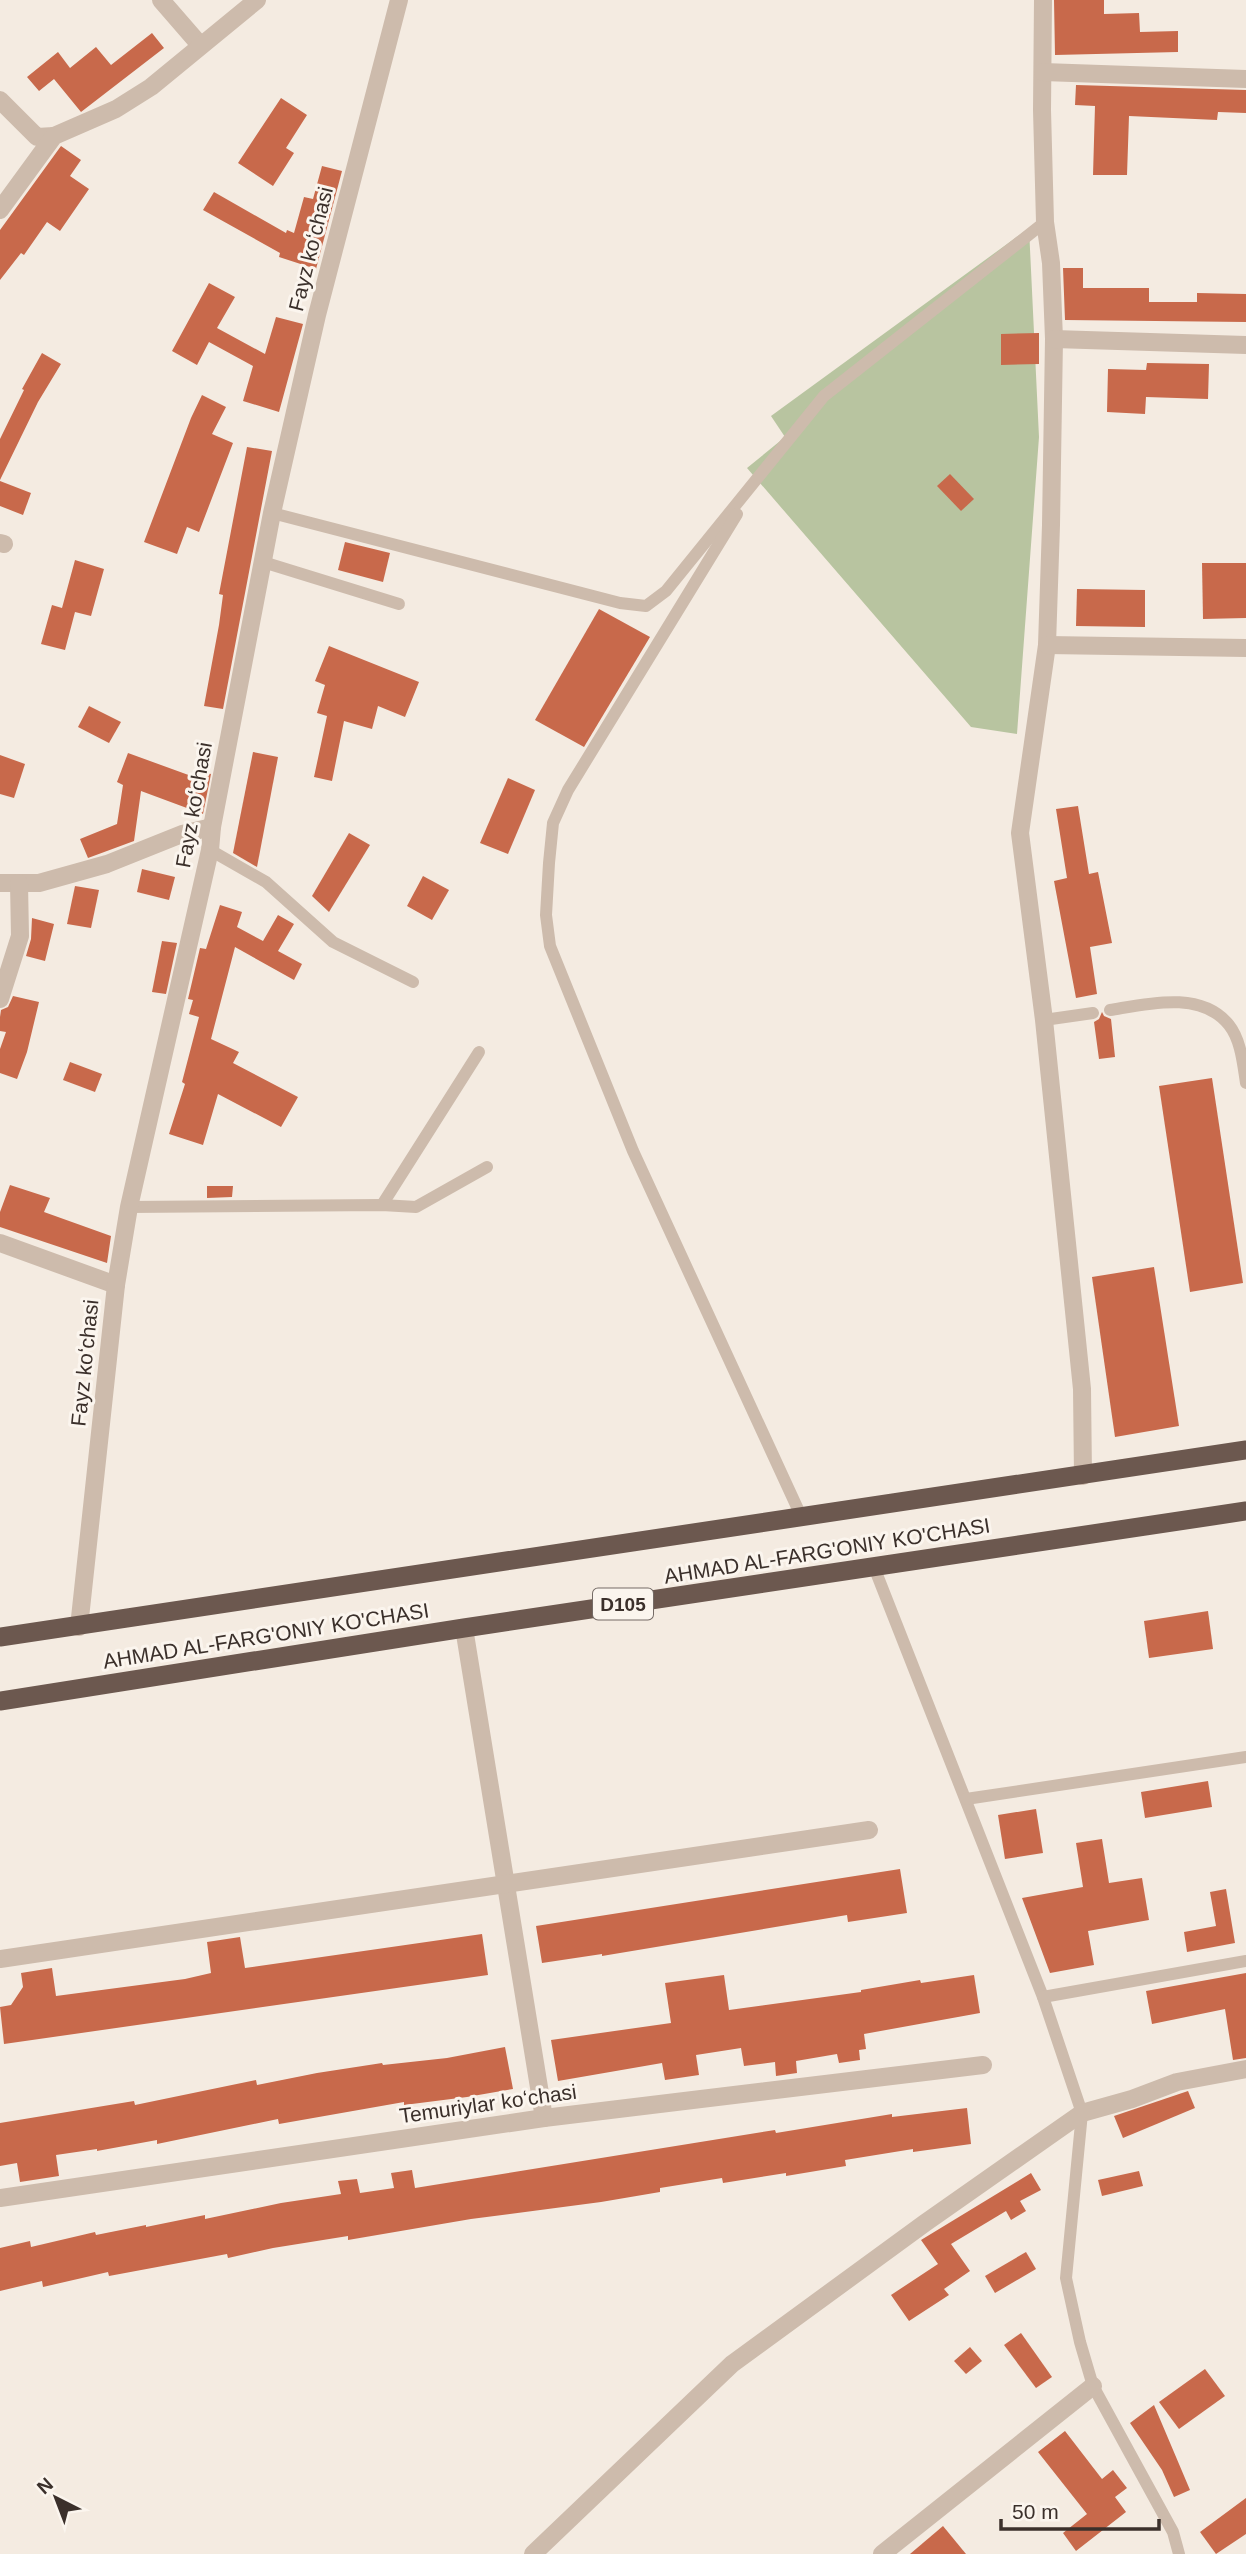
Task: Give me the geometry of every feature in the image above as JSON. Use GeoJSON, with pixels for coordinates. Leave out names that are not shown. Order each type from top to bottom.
{"type":"FeatureCollection","features":[{"type":"Feature","properties":{"kind":"highway","name":"AHMAD AL-FARG'ONIY KO'CHASI"},"geometry":{"type":"LineString","coordinates":[[0,1637],[1246,1450]]}},
{"type":"Feature","properties":{"kind":"highway","name":"AHMAD AL-FARG'ONIY KO'CHASI"},"geometry":{"type":"LineString","coordinates":[[0,1701],[464,1628],[1246,1511]]}},
{"type":"Feature","properties":{"kind":"street"},"geometry":{"type":"LineString","coordinates":[[161,0],[200,45]]}},
{"type":"Feature","properties":{"kind":"street"},"geometry":{"type":"LineString","coordinates":[[0,100],[37,136],[54,136],[128,102],[151,87],[257,0]]}},
{"type":"Feature","properties":{"kind":"street","name":"Fayz koʻchasi"},"geometry":{"type":"LineString","coordinates":[[79,1627],[116,1285],[128,1207],[210,850],[212,827],[272,513],[317,315],[399,0]]}},
{"type":"Feature","properties":{"kind":"street"},"geometry":{"type":"LineString","coordinates":[[1043,0],[1045,222],[1051,263],[1054,340],[1047,645],[1020,833],[1044,1020],[1082,1389],[1083,1476]]}},
{"type":"Feature","properties":{"kind":"street"},"geometry":{"type":"LineString","coordinates":[[1042,72],[1246,79]]}},
{"type":"Feature","properties":{"kind":"street"},"geometry":{"type":"LineString","coordinates":[[0,209],[54,136]]}},
{"type":"Feature","properties":{"kind":"street"},"geometry":{"type":"LineString","coordinates":[[1054,340],[1246,345]]}},
{"type":"Feature","properties":{"kind":"street"},"geometry":{"type":"LineString","coordinates":[[1047,645],[1246,648]]}},
{"type":"Feature","properties":{"kind":"street"},"geometry":{"type":"LineString","coordinates":[[0,883],[38,883],[107,864],[182,834],[212,827]]}},
{"type":"Feature","properties":{"kind":"street"},"geometry":{"type":"LineString","coordinates":[[0,999],[20,936],[19,883]]}},
{"type":"Feature","properties":{"kind":"street"},"geometry":{"type":"LineString","coordinates":[[0,1243],[116,1285]]}},
{"type":"Feature","properties":{"kind":"street"},"geometry":{"type":"LineString","coordinates":[[464,1628],[544,2118]]}},
{"type":"Feature","properties":{"kind":"street"},"geometry":{"type":"LineString","coordinates":[[0,1959],[869,1830]]}},
{"type":"Feature","properties":{"kind":"street","name":"Temuriylar koʻchasi"},"geometry":{"type":"LineString","coordinates":[[0,2198],[544,2118],[984,2065]]}},
{"type":"Feature","properties":{"kind":"street"},"geometry":{"type":"LineString","coordinates":[[533,2554],[732,2364],[925,2223],[1082,2113],[1132,2099],[1177,2082],[1246,2069]]}},
{"type":"Feature","properties":{"kind":"street"},"geometry":{"type":"LineString","coordinates":[[882,2554],[1093,2386]]}},
{"type":"Feature","properties":{"kind":"lane"},"geometry":{"type":"LineString","coordinates":[[272,513],[620,603],[646,606],[666,591],[824,396],[1045,222]]}},
{"type":"Feature","properties":{"kind":"lane"},"geometry":{"type":"LineString","coordinates":[[737,514],[568,790],[554,823],[546,915],[550,946],[633,1151],[802,1518]]}},
{"type":"Feature","properties":{"kind":"lane"},"geometry":{"type":"LineString","coordinates":[[263,562],[399,604]]}},
{"type":"Feature","properties":{"kind":"lane"},"geometry":{"type":"LineString","coordinates":[[210,850],[266,882],[301,911],[333,943],[413,982]]}},
{"type":"Feature","properties":{"kind":"lane"},"geometry":{"type":"LineString","coordinates":[[1110,1010],[1161,1002],[1194,1004],[1215,1013],[1230,1026],[1240,1049],[1246,1083]]}},
{"type":"Feature","properties":{"kind":"lane"},"geometry":{"type":"LineString","coordinates":[[1044,1020],[1093,1013]]}},
{"type":"Feature","properties":{"kind":"lane"},"geometry":{"type":"LineString","coordinates":[[382,1205],[479,1052]]}},
{"type":"Feature","properties":{"kind":"lane"},"geometry":{"type":"LineString","coordinates":[[128,1207],[416,1207],[487,1167]]}},
{"type":"Feature","properties":{"kind":"lane"},"geometry":{"type":"LineString","coordinates":[[1226,1452],[1246,1439]]}},
{"type":"Feature","properties":{"kind":"lane"},"geometry":{"type":"LineString","coordinates":[[874,1567],[1043,1997],[1082,2113],[1066,2278],[1080,2342],[1093,2386],[1173,2532],[1180,2554]]}},
{"type":"Feature","properties":{"kind":"lane"},"geometry":{"type":"LineString","coordinates":[[966,1799],[1246,1757]]}},
{"type":"Feature","properties":{"kind":"lane"},"geometry":{"type":"LineString","coordinates":[[1043,1997],[1246,1961]]}},
{"type":"Feature","properties":{"kind":"green space"},"geometry":{"type":"Polygon","coordinates":[[[1029,228],[1039,437],[1017,734],[971,727],[747,468],[785,437],[771,416],[1029,228]]]}},
{"type":"Feature","properties":{"kind":"building"},"geometry":{"type":"Polygon","coordinates":[[[1054,0],[1104,0],[1104,14],[1139,13],[1140,32],[1178,31],[1178,52],[1055,55],[1054,0]]]}},
{"type":"Feature","properties":{"kind":"building"},"geometry":{"type":"Polygon","coordinates":[[[152,33],[164,48],[81,112],[54,79],[39,91],[27,77],[58,52],[70,68],[96,47],[111,65],[152,33]]]}},
{"type":"Feature","properties":{"kind":"building"},"geometry":{"type":"Polygon","coordinates":[[[1076,85],[1246,90],[1246,113],[1218,112],[1217,120],[1129,116],[1127,175],[1093,175],[1095,106],[1075,105],[1076,85]]]}},
{"type":"Feature","properties":{"kind":"building"},"geometry":{"type":"Polygon","coordinates":[[[281,98],[307,115],[286,148],[294,153],[273,186],[238,163],[281,98]]]}},
{"type":"Feature","properties":{"kind":"building"},"geometry":{"type":"Polygon","coordinates":[[[61,146],[81,160],[70,176],[89,189],[60,231],[47,222],[24,255],[21,253],[0,280],[0,230],[61,146]]]}},
{"type":"Feature","properties":{"kind":"building"},"geometry":{"type":"Polygon","coordinates":[[[322,166],[342,171],[316,269],[279,257],[280,253],[203,210],[214,192],[286,233],[287,230],[294,233],[304,197],[313,199],[322,166]]]}},
{"type":"Feature","properties":{"kind":"building"},"geometry":{"type":"Polygon","coordinates":[[[1063,268],[1083,268],[1083,288],[1149,288],[1149,302],[1197,302],[1197,293],[1246,294],[1246,322],[1065,320],[1063,268]]]}},
{"type":"Feature","properties":{"kind":"building"},"geometry":{"type":"Polygon","coordinates":[[[209,283],[235,297],[217,328],[265,354],[276,317],[303,324],[279,412],[243,401],[253,366],[209,342],[197,365],[172,351],[209,283]]]}},
{"type":"Feature","properties":{"kind":"building"},"geometry":{"type":"Polygon","coordinates":[[[1039,333],[1039,364],[1001,365],[1001,334],[1039,333]]]}},
{"type":"Feature","properties":{"kind":"building"},"geometry":{"type":"Polygon","coordinates":[[[42,353],[61,364],[38,402],[0,480],[0,439],[24,390],[22,389],[42,353]]]}},
{"type":"Feature","properties":{"kind":"building"},"geometry":{"type":"Polygon","coordinates":[[[1147,363],[1209,364],[1208,399],[1146,397],[1145,414],[1107,412],[1108,369],[1146,370],[1147,363]]]}},
{"type":"Feature","properties":{"kind":"building"},"geometry":{"type":"Polygon","coordinates":[[[202,395],[226,407],[212,434],[233,443],[199,532],[187,527],[177,554],[144,542],[202,395]]]}},
{"type":"Feature","properties":{"kind":"building"},"geometry":{"type":"Polygon","coordinates":[[[247,447],[272,451],[223,709],[204,706],[219,625],[223,595],[219,594],[247,447]]]}},
{"type":"Feature","properties":{"kind":"building"},"geometry":{"type":"Polygon","coordinates":[[[950,474],[974,499],[961,511],[937,486],[950,474]]]}},
{"type":"Feature","properties":{"kind":"building"},"geometry":{"type":"Polygon","coordinates":[[[0,481],[31,493],[23,515],[0,506],[0,481]]]}},
{"type":"Feature","properties":{"kind":"building"},"geometry":{"type":"Polygon","coordinates":[[[345,542],[390,553],[383,582],[338,570],[345,542]]]}},
{"type":"Feature","properties":{"kind":"building"},"geometry":{"type":"Polygon","coordinates":[[[75,560],[104,569],[91,616],[75,612],[65,650],[41,644],[52,605],[62,608],[75,560]]]}},
{"type":"Feature","properties":{"kind":"building"},"geometry":{"type":"Polygon","coordinates":[[[1202,563],[1246,563],[1246,618],[1203,619],[1202,563]]]}},
{"type":"Feature","properties":{"kind":"building"},"geometry":{"type":"Polygon","coordinates":[[[1077,589],[1145,590],[1145,627],[1076,626],[1077,589]]]}},
{"type":"Feature","properties":{"kind":"building"},"geometry":{"type":"Polygon","coordinates":[[[599,609],[650,637],[584,747],[535,720],[599,609]]]}},
{"type":"Feature","properties":{"kind":"building"},"geometry":{"type":"Polygon","coordinates":[[[329,646],[419,682],[405,717],[378,706],[372,729],[344,721],[332,781],[314,777],[327,716],[317,713],[325,685],[315,681],[329,646]]]}},
{"type":"Feature","properties":{"kind":"building"},"geometry":{"type":"Polygon","coordinates":[[[89,706],[121,722],[109,743],[78,727],[89,706]]]}},
{"type":"Feature","properties":{"kind":"building"},"geometry":{"type":"Polygon","coordinates":[[[253,752],[278,757],[257,867],[233,853],[253,752]]]}},
{"type":"Feature","properties":{"kind":"building"},"geometry":{"type":"Polygon","coordinates":[[[128,753],[194,777],[196,770],[211,774],[203,814],[141,791],[134,841],[88,858],[80,839],[117,824],[123,785],[117,782],[128,753]]]}},
{"type":"Feature","properties":{"kind":"building"},"geometry":{"type":"Polygon","coordinates":[[[0,755],[25,764],[14,798],[0,794],[0,755]]]}},
{"type":"Feature","properties":{"kind":"building"},"geometry":{"type":"Polygon","coordinates":[[[508,778],[535,790],[508,854],[480,843],[508,778]]]}},
{"type":"Feature","properties":{"kind":"building"},"geometry":{"type":"Polygon","coordinates":[[[1078,806],[1089,874],[1098,872],[1112,943],[1090,947],[1097,994],[1076,998],[1054,881],[1067,878],[1056,809],[1078,806]]]}},
{"type":"Feature","properties":{"kind":"building"},"geometry":{"type":"Polygon","coordinates":[[[349,833],[370,845],[329,912],[312,896],[349,833]]]}},
{"type":"Feature","properties":{"kind":"building"},"geometry":{"type":"Polygon","coordinates":[[[142,869],[175,877],[169,900],[137,892],[142,869]]]}},
{"type":"Feature","properties":{"kind":"building"},"geometry":{"type":"Polygon","coordinates":[[[423,876],[449,890],[432,920],[407,906],[423,876]]]}},
{"type":"Feature","properties":{"kind":"building"},"geometry":{"type":"Polygon","coordinates":[[[75,886],[99,890],[91,928],[67,924],[75,886]]]}},
{"type":"Feature","properties":{"kind":"building"},"geometry":{"type":"Polygon","coordinates":[[[220,905],[242,912],[237,927],[263,941],[278,915],[294,924],[278,951],[302,964],[294,980],[235,947],[211,1039],[239,1052],[233,1063],[298,1097],[281,1127],[218,1094],[203,1145],[169,1134],[185,1084],[182,1082],[199,1017],[189,1014],[193,1000],[188,999],[200,948],[206,949],[220,905]]]}},
{"type":"Feature","properties":{"kind":"building"},"geometry":{"type":"Polygon","coordinates":[[[32,918],[54,924],[45,961],[26,956],[31,939],[32,918]]]}},
{"type":"Feature","properties":{"kind":"building"},"geometry":{"type":"Polygon","coordinates":[[[162,941],[177,943],[166,994],[152,992],[162,941]]]}},
{"type":"Feature","properties":{"kind":"building"},"geometry":{"type":"Polygon","coordinates":[[[13,996],[39,1002],[27,1052],[17,1079],[0,1073],[0,1049],[6,1032],[0,1031],[1,1010],[8,1007],[13,996]]]}},
{"type":"Feature","properties":{"kind":"building"},"geometry":{"type":"Polygon","coordinates":[[[1102,1012],[1111,1019],[1115,1057],[1099,1059],[1094,1022],[1102,1012]]]}},
{"type":"Feature","properties":{"kind":"building"},"geometry":{"type":"Polygon","coordinates":[[[70,1062],[102,1074],[95,1092],[63,1080],[70,1062]]]}},
{"type":"Feature","properties":{"kind":"building"},"geometry":{"type":"Polygon","coordinates":[[[1212,1078],[1243,1283],[1190,1292],[1159,1086],[1212,1078]]]}},
{"type":"Feature","properties":{"kind":"building"},"geometry":{"type":"Polygon","coordinates":[[[10,1185],[50,1198],[44,1212],[111,1236],[107,1263],[0,1227],[0,1212],[10,1185]]]}},
{"type":"Feature","properties":{"kind":"building"},"geometry":{"type":"Polygon","coordinates":[[[207,1186],[233,1186],[232,1197],[207,1198],[207,1186]]]}},
{"type":"Feature","properties":{"kind":"building"},"geometry":{"type":"Polygon","coordinates":[[[1154,1267],[1179,1426],[1115,1437],[1092,1277],[1154,1267]]]}},
{"type":"Feature","properties":{"kind":"building"},"geometry":{"type":"Polygon","coordinates":[[[1208,1611],[1213,1649],[1149,1658],[1144,1621],[1208,1611]]]}},
{"type":"Feature","properties":{"kind":"building"},"geometry":{"type":"Polygon","coordinates":[[[1208,1781],[1212,1807],[1145,1818],[1141,1792],[1208,1781]]]}},
{"type":"Feature","properties":{"kind":"building"},"geometry":{"type":"Polygon","coordinates":[[[1036,1809],[1043,1853],[1005,1859],[998,1815],[1036,1809]]]}},
{"type":"Feature","properties":{"kind":"building"},"geometry":{"type":"Polygon","coordinates":[[[1102,1839],[1109,1883],[1142,1878],[1149,1920],[1088,1931],[1094,1965],[1050,1973],[1022,1898],[1083,1887],[1076,1843],[1102,1839]]]}},
{"type":"Feature","properties":{"kind":"building"},"geometry":{"type":"Polygon","coordinates":[[[900,1869],[907,1913],[848,1922],[847,1915],[602,1956],[542,1963],[536,1926],[900,1869]]]}},
{"type":"Feature","properties":{"kind":"building"},"geometry":{"type":"Polygon","coordinates":[[[1226,1889],[1235,1943],[1187,1952],[1184,1932],[1216,1926],[1210,1892],[1226,1889]]]}},
{"type":"Feature","properties":{"kind":"building"},"geometry":{"type":"Polygon","coordinates":[[[482,1934],[488,1975],[4,2044],[0,2007],[11,2005],[23,1987],[21,1973],[52,1968],[56,1996],[185,1979],[211,1973],[207,1942],[240,1937],[245,1968],[482,1934]]]}},
{"type":"Feature","properties":{"kind":"building"},"geometry":{"type":"Polygon","coordinates":[[[1246,1973],[1246,2058],[1233,2060],[1225,2009],[1152,2024],[1146,1991],[1246,1973]]]}},
{"type":"Feature","properties":{"kind":"building"},"geometry":{"type":"Polygon","coordinates":[[[724,1975],[729,2010],[861,1992],[920,1980],[921,1983],[974,1975],[980,2013],[864,2034],[866,2049],[859,2050],[860,2060],[839,2063],[837,2054],[796,2061],[797,2073],[776,2076],[775,2062],[744,2066],[741,2048],[696,2055],[699,2075],[665,2080],[662,2063],[558,2081],[551,2040],[671,2023],[665,1983],[724,1975]]]}},
{"type":"Feature","properties":{"kind":"building"},"geometry":{"type":"Polygon","coordinates":[[[505,2047],[513,2089],[404,2105],[404,2102],[279,2124],[278,2119],[157,2144],[157,2140],[56,2155],[59,2176],[20,2182],[17,2163],[0,2166],[0,2123],[134,2101],[135,2105],[256,2080],[257,2085],[382,2063],[447,2058],[505,2047]]]}},
{"type":"Feature","properties":{"kind":"building"},"geometry":{"type":"Polygon","coordinates":[[[1188,2091],[1195,2108],[1123,2138],[1114,2116],[1188,2091]]]}},
{"type":"Feature","properties":{"kind":"building"},"geometry":{"type":"Polygon","coordinates":[[[967,2108],[971,2144],[913,2152],[913,2149],[845,2160],[846,2166],[786,2176],[786,2173],[723,2183],[722,2178],[660,2188],[660,2192],[601,2202],[471,2219],[348,2240],[348,2236],[228,2258],[227,2254],[109,2276],[108,2272],[43,2287],[42,2281],[0,2291],[0,2248],[30,2241],[31,2247],[95,2232],[96,2235],[205,2215],[205,2219],[341,2194],[338,2181],[357,2179],[360,2193],[394,2188],[391,2173],[412,2170],[415,2188],[775,2130],[776,2133],[892,2114],[892,2117],[967,2108]]]}},
{"type":"Feature","properties":{"kind":"building"},"geometry":{"type":"Polygon","coordinates":[[[1139,2171],[1143,2186],[1102,2196],[1098,2180],[1139,2171]]]}},
{"type":"Feature","properties":{"kind":"building"},"geometry":{"type":"Polygon","coordinates":[[[1031,2173],[1041,2190],[1020,2201],[1026,2211],[1011,2220],[1006,2211],[951,2244],[970,2271],[944,2289],[949,2295],[909,2321],[891,2295],[938,2264],[921,2240],[1031,2173]]]}},
{"type":"Feature","properties":{"kind":"building"},"geometry":{"type":"Polygon","coordinates":[[[1026,2252],[1036,2269],[995,2293],[985,2276],[1026,2252]]]}},
{"type":"Feature","properties":{"kind":"building"},"geometry":{"type":"Polygon","coordinates":[[[1021,2333],[1052,2377],[1036,2388],[1004,2345],[1021,2333]]]}},
{"type":"Feature","properties":{"kind":"building"},"geometry":{"type":"Polygon","coordinates":[[[970,2347],[982,2361],[966,2374],[954,2361],[970,2347]]]}},
{"type":"Feature","properties":{"kind":"building"},"geometry":{"type":"Polygon","coordinates":[[[1205,2369],[1225,2396],[1179,2429],[1159,2402],[1205,2369]]]}},
{"type":"Feature","properties":{"kind":"building"},"geometry":{"type":"Polygon","coordinates":[[[1154,2405],[1190,2490],[1174,2497],[1162,2470],[1130,2423],[1154,2405]]]}},
{"type":"Feature","properties":{"kind":"building"},"geometry":{"type":"Polygon","coordinates":[[[1065,2431],[1102,2479],[1113,2470],[1127,2488],[1115,2497],[1126,2512],[1076,2551],[1063,2533],[1087,2514],[1038,2452],[1065,2431]]]}},
{"type":"Feature","properties":{"kind":"building"},"geometry":{"type":"Polygon","coordinates":[[[1246,2498],[1246,2534],[1216,2554],[1200,2532],[1246,2498]]]}},
{"type":"Feature","properties":{"kind":"building"},"geometry":{"type":"Polygon","coordinates":[[[943,2526],[966,2554],[910,2554],[943,2526]]]}}]}
